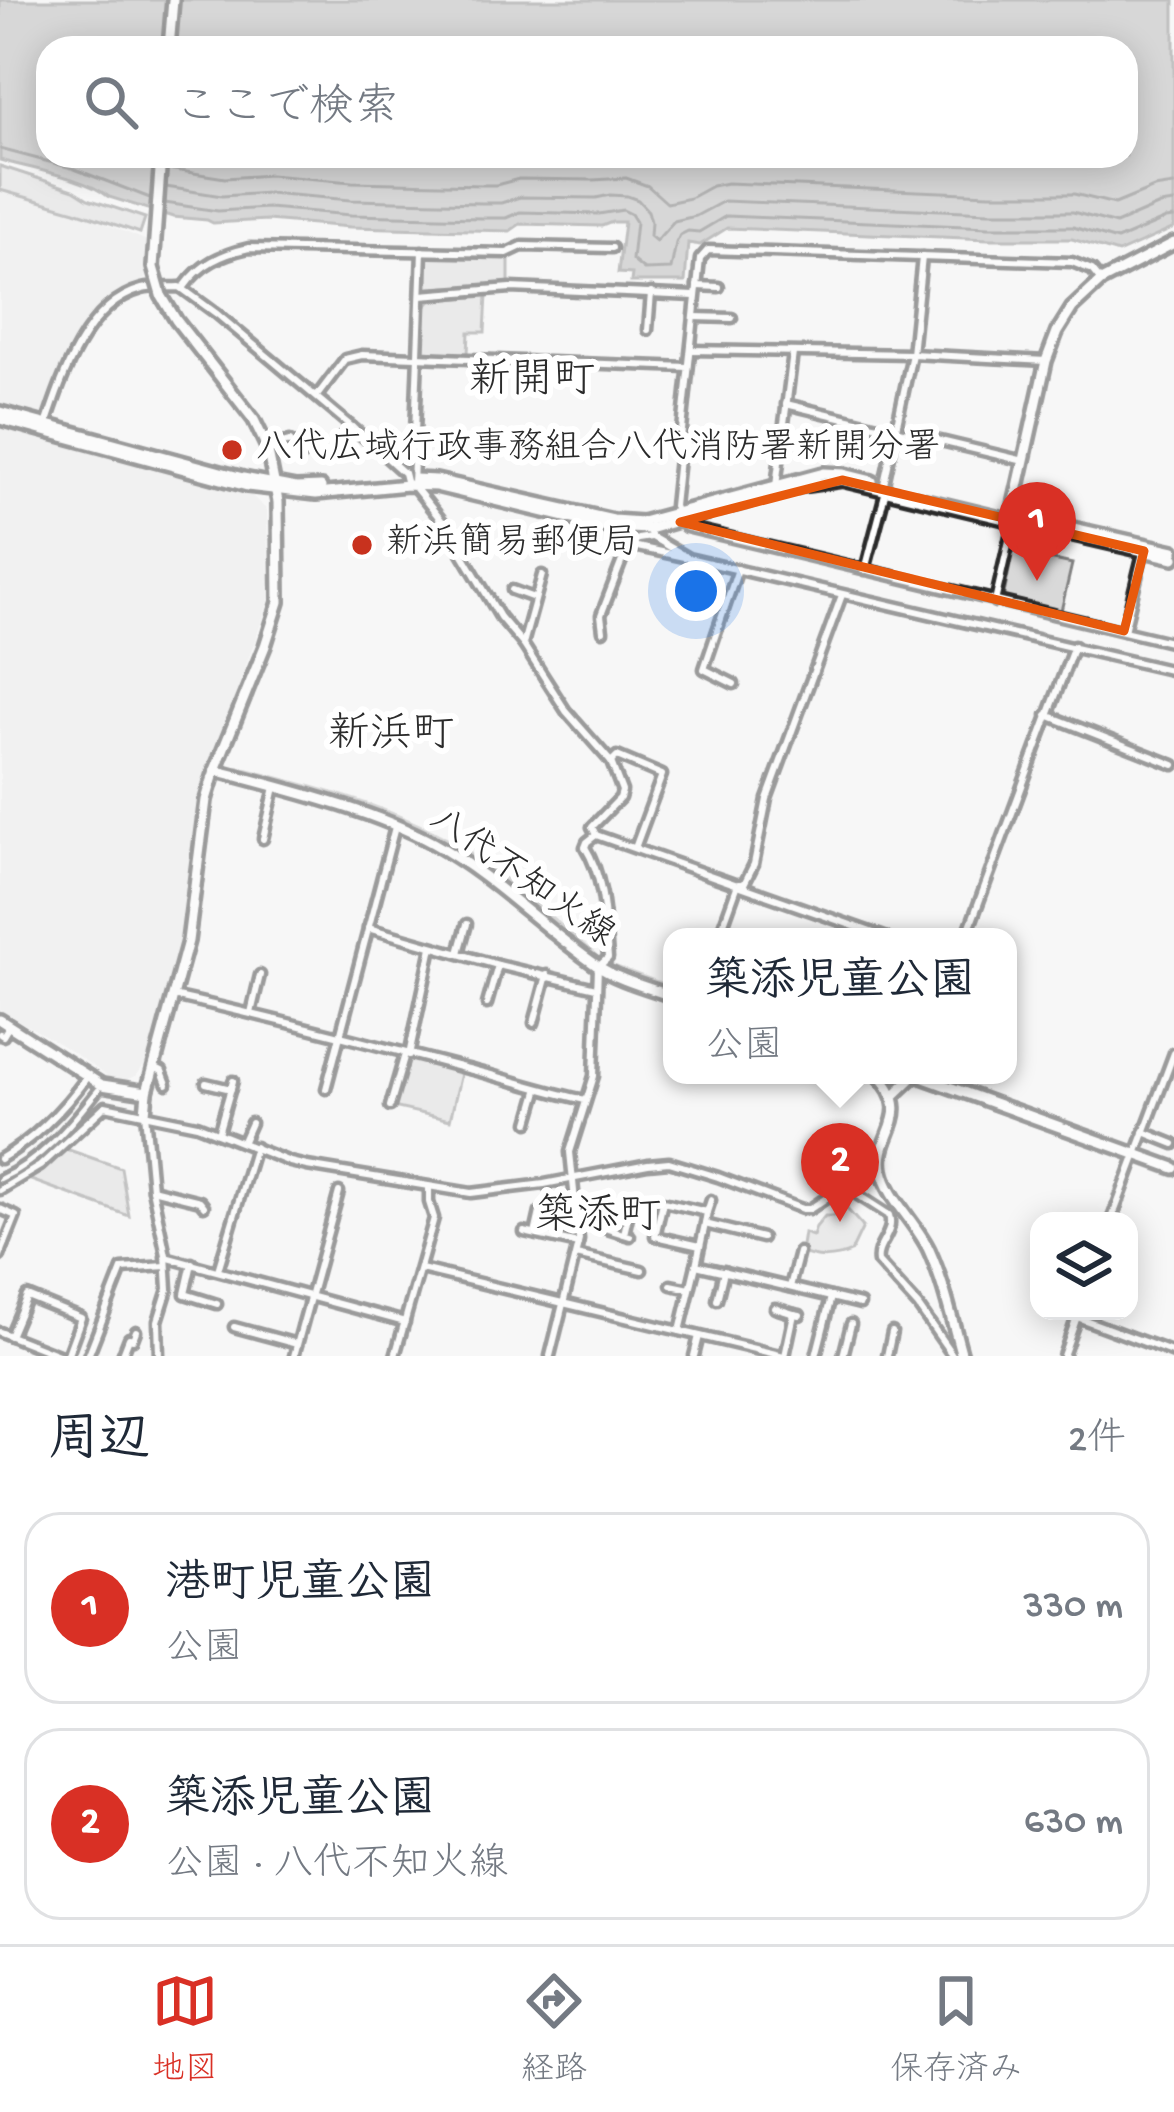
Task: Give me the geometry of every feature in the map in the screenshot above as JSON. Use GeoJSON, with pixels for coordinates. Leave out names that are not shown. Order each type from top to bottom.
{"type":"FeatureCollection","features":[{"type":"Feature","properties":{"kind":"main road"},"geometry":{"type":"LineString","coordinates":[[170,36],[173,0]]}},
{"type":"Feature","properties":{"kind":"main road"},"geometry":{"type":"LineString","coordinates":[[145,1113],[188,941],[206,800],[279,602],[277,488],[267,447],[254,420],[176,320],[161,295],[153,267],[159,168]]}},
{"type":"Feature","properties":{"kind":"main road"},"geometry":{"type":"LineString","coordinates":[[1013,518],[1046,361],[1057,332],[1072,308],[1101,281],[1174,243]]}},
{"type":"Feature","properties":{"kind":"main road"},"geometry":{"type":"LineString","coordinates":[[0,416],[248,486],[316,494],[436,480],[625,523],[679,518],[824,473],[844,474],[1174,555]]}},
{"type":"Feature","properties":{"kind":"main road"},"geometry":{"type":"LineString","coordinates":[[410,482],[650,533],[679,518]]}},
{"type":"Feature","properties":{"kind":"main road"},"geometry":{"type":"LineString","coordinates":[[1013,518],[1174,555]]}},
{"type":"Feature","properties":{"kind":"main road","name":"八代不知火線"},"geometry":{"type":"LineString","coordinates":[[215,770],[395,827],[434,844],[500,889],[598,967],[663,993]]}},
{"type":"Feature","properties":{"kind":"main road"},"geometry":{"type":"LineString","coordinates":[[3,1026],[102,1085],[147,1092]]}},
{"type":"Feature","properties":{"kind":"main road"},"geometry":{"type":"LineString","coordinates":[[888,1084],[897,1092]]}},
{"type":"Feature","properties":{"kind":"main road"},"geometry":{"type":"LineString","coordinates":[[905,1084],[897,1092],[895,1119],[882,1153],[882,1174],[928,1247],[962,1356]]}},
{"type":"Feature","properties":{"kind":"main road"},"geometry":{"type":"LineString","coordinates":[[940,1084],[1174,1168]]}},
{"type":"Feature","properties":{"kind":"street"},"geometry":{"type":"LineString","coordinates":[[45,428],[65,368],[104,311],[140,290],[184,287],[206,264],[227,253],[249,248],[507,254],[522,246],[612,248]]}},
{"type":"Feature","properties":{"kind":"street"},"geometry":{"type":"LineString","coordinates":[[1101,281],[1092,270],[1072,262],[708,250],[700,259],[695,296],[674,506],[679,518],[694,529],[1174,643]]}},
{"type":"Feature","properties":{"kind":"street"},"geometry":{"type":"LineString","coordinates":[[410,482],[422,251]]}},
{"type":"Feature","properties":{"kind":"street"},"geometry":{"type":"LineString","coordinates":[[865,570],[912,354],[922,257]]}},
{"type":"Feature","properties":{"kind":"street"},"geometry":{"type":"LineString","coordinates":[[697,286],[719,286]]}},
{"type":"Feature","properties":{"kind":"street"},"geometry":{"type":"LineString","coordinates":[[184,287],[404,473],[446,526],[500,617],[566,712],[611,762],[622,791],[592,827],[596,835],[860,928]]}},
{"type":"Feature","properties":{"kind":"street"},"geometry":{"type":"LineString","coordinates":[[421,295],[511,288],[695,296]]}},
{"type":"Feature","properties":{"kind":"street"},"geometry":{"type":"LineString","coordinates":[[648,330],[651,293]]}},
{"type":"Feature","properties":{"kind":"street"},"geometry":{"type":"LineString","coordinates":[[694,317],[732,318]]}},
{"type":"Feature","properties":{"kind":"street"},"geometry":{"type":"LineString","coordinates":[[691,350],[1046,361]]}},
{"type":"Feature","properties":{"kind":"street"},"geometry":{"type":"LineString","coordinates":[[775,490],[793,353]]}},
{"type":"Feature","properties":{"kind":"street"},"geometry":{"type":"LineString","coordinates":[[316,396],[352,356],[688,367]]}},
{"type":"Feature","properties":{"kind":"street"},"geometry":{"type":"LineString","coordinates":[[786,404],[1024,461]]}},
{"type":"Feature","properties":{"kind":"street"},"geometry":{"type":"LineString","coordinates":[[341,439],[352,427]]}},
{"type":"Feature","properties":{"kind":"street"},"geometry":{"type":"LineString","coordinates":[[267,447],[290,441],[302,455]]}},
{"type":"Feature","properties":{"kind":"street"},"geometry":{"type":"LineString","coordinates":[[995,602],[1013,518]]}},
{"type":"Feature","properties":{"kind":"street"},"geometry":{"type":"LineString","coordinates":[[603,632],[601,616],[628,545],[650,533],[688,558]]}},
{"type":"Feature","properties":{"kind":"street"},"geometry":{"type":"LineString","coordinates":[[628,545],[1174,671]]}},
{"type":"Feature","properties":{"kind":"street"},"geometry":{"type":"LineString","coordinates":[[1124,631],[1144,551]]}},
{"type":"Feature","properties":{"kind":"street"},"geometry":{"type":"LineString","coordinates":[[734,684],[704,669],[738,569]]}},
{"type":"Feature","properties":{"kind":"street"},"geometry":{"type":"LineString","coordinates":[[523,644],[542,575]]}},
{"type":"Feature","properties":{"kind":"street"},"geometry":{"type":"LineString","coordinates":[[512,590],[534,598]]}},
{"type":"Feature","properties":{"kind":"street"},"geometry":{"type":"LineString","coordinates":[[738,884],[744,884],[754,864],[767,799],[842,596]]}},
{"type":"Feature","properties":{"kind":"street"},"geometry":{"type":"LineString","coordinates":[[969,928],[1074,646]]}},
{"type":"Feature","properties":{"kind":"street"},"geometry":{"type":"LineString","coordinates":[[1047,715],[1174,765]]}},
{"type":"Feature","properties":{"kind":"street"},"geometry":{"type":"LineString","coordinates":[[611,762],[617,756],[662,775],[635,848]]}},
{"type":"Feature","properties":{"kind":"street"},"geometry":{"type":"LineString","coordinates":[[263,839],[275,787]]}},
{"type":"Feature","properties":{"kind":"street"},"geometry":{"type":"LineString","coordinates":[[326,1089],[395,827]]}},
{"type":"Feature","properties":{"kind":"street"},"geometry":{"type":"LineString","coordinates":[[550,1356],[578,1244],[570,1152],[594,1076],[598,967],[608,958],[604,914],[585,847],[596,835]]}},
{"type":"Feature","properties":{"kind":"street"},"geometry":{"type":"LineString","coordinates":[[721,928],[738,884]]}},
{"type":"Feature","properties":{"kind":"street"},"geometry":{"type":"LineString","coordinates":[[459,953],[467,924]]}},
{"type":"Feature","properties":{"kind":"street"},"geometry":{"type":"LineString","coordinates":[[368,928],[596,988]]}},
{"type":"Feature","properties":{"kind":"street"},"geometry":{"type":"LineString","coordinates":[[389,1106],[433,946]]}},
{"type":"Feature","properties":{"kind":"street"},"geometry":{"type":"LineString","coordinates":[[487,1004],[498,964]]}},
{"type":"Feature","properties":{"kind":"street"},"geometry":{"type":"LineString","coordinates":[[534,1023],[547,975]]}},
{"type":"Feature","properties":{"kind":"street"},"geometry":{"type":"LineString","coordinates":[[251,1013],[260,976]]}},
{"type":"Feature","properties":{"kind":"street"},"geometry":{"type":"LineString","coordinates":[[173,996],[585,1100]]}},
{"type":"Feature","properties":{"kind":"street"},"geometry":{"type":"LineString","coordinates":[[1115,1212],[1174,1052]]}},
{"type":"Feature","properties":{"kind":"street"},"geometry":{"type":"LineString","coordinates":[[154,1067],[162,1071],[167,1084]]}},
{"type":"Feature","properties":{"kind":"street"},"geometry":{"type":"LineString","coordinates":[[0,1159],[53,1119],[87,1077]]}},
{"type":"Feature","properties":{"kind":"street"},"geometry":{"type":"LineString","coordinates":[[206,1083],[232,1085],[218,1133]]}},
{"type":"Feature","properties":{"kind":"street"},"geometry":{"type":"LineString","coordinates":[[0,1179],[52,1144],[98,1090]]}},
{"type":"Feature","properties":{"kind":"street"},"geometry":{"type":"LineString","coordinates":[[529,1122],[538,1090]]}},
{"type":"Feature","properties":{"kind":"street"},"geometry":{"type":"LineString","coordinates":[[0,1190],[53,1156],[102,1106],[197,1125],[290,1162],[471,1193],[669,1162],[802,1209],[810,1209],[844,1186],[889,1215],[890,1232],[877,1254],[878,1262],[918,1306],[952,1356]]}},
{"type":"Feature","properties":{"kind":"street"},"geometry":{"type":"LineString","coordinates":[[145,1113],[168,1288],[156,1334],[159,1356]]}},
{"type":"Feature","properties":{"kind":"street"},"geometry":{"type":"LineString","coordinates":[[243,1143],[251,1123]]}},
{"type":"Feature","properties":{"kind":"street"},"geometry":{"type":"LineString","coordinates":[[1144,1132],[1174,1144]]}},
{"type":"Feature","properties":{"kind":"street"},"geometry":{"type":"LineString","coordinates":[[213,1272],[254,1148]]}},
{"type":"Feature","properties":{"kind":"street"},"geometry":{"type":"LineString","coordinates":[[394,1356],[434,1218],[429,1187]]}},
{"type":"Feature","properties":{"kind":"street"},"geometry":{"type":"LineString","coordinates":[[152,1189],[204,1206]]}},
{"type":"Feature","properties":{"kind":"street"},"geometry":{"type":"LineString","coordinates":[[294,1356],[339,1192]]}},
{"type":"Feature","properties":{"kind":"street"},"geometry":{"type":"LineString","coordinates":[[578,1220],[627,1235],[633,1194]]}},
{"type":"Feature","properties":{"kind":"street"},"geometry":{"type":"LineString","coordinates":[[680,1331],[711,1200]]}},
{"type":"Feature","properties":{"kind":"street"},"geometry":{"type":"LineString","coordinates":[[700,1246],[655,1236],[663,1202],[707,1212]]}},
{"type":"Feature","properties":{"kind":"street"},"geometry":{"type":"LineString","coordinates":[[0,1209],[16,1216],[0,1256]]}},
{"type":"Feature","properties":{"kind":"street"},"geometry":{"type":"LineString","coordinates":[[535,1234],[540,1213]]}},
{"type":"Feature","properties":{"kind":"street"},"geometry":{"type":"LineString","coordinates":[[705,1223],[762,1238]]}},
{"type":"Feature","properties":{"kind":"street"},"geometry":{"type":"LineString","coordinates":[[524,1232],[578,1244]]}},
{"type":"Feature","properties":{"kind":"street"},"geometry":{"type":"LineString","coordinates":[[790,1287],[799,1252]]}},
{"type":"Feature","properties":{"kind":"street"},"geometry":{"type":"LineString","coordinates":[[575,1255],[642,1270]]}},
{"type":"Feature","properties":{"kind":"street"},"geometry":{"type":"LineString","coordinates":[[88,1356],[122,1269],[166,1262],[192,1263],[405,1322]]}},
{"type":"Feature","properties":{"kind":"street"},"geometry":{"type":"LineString","coordinates":[[192,1263],[184,1294],[217,1304]]}},
{"type":"Feature","properties":{"kind":"street"},"geometry":{"type":"LineString","coordinates":[[696,1265],[860,1304]]}},
{"type":"Feature","properties":{"kind":"street"},"geometry":{"type":"LineString","coordinates":[[421,1269],[784,1356],[797,1314],[775,1308]]}},
{"type":"Feature","properties":{"kind":"street"},"geometry":{"type":"LineString","coordinates":[[717,1300],[724,1271]]}},
{"type":"Feature","properties":{"kind":"street"},"geometry":{"type":"LineString","coordinates":[[671,1285],[690,1289]]}},
{"type":"Feature","properties":{"kind":"street"},"geometry":{"type":"LineString","coordinates":[[0,1332],[10,1336],[64,1356],[81,1318],[27,1296],[10,1336]]}},
{"type":"Feature","properties":{"kind":"street"},"geometry":{"type":"LineString","coordinates":[[817,1356],[831,1297]]}},
{"type":"Feature","properties":{"kind":"street"},"geometry":{"type":"LineString","coordinates":[[1063,1356],[1076,1320]]}},
{"type":"Feature","properties":{"kind":"street"},"geometry":{"type":"LineString","coordinates":[[1092,1320],[1174,1354]]}},
{"type":"Feature","properties":{"kind":"street"},"geometry":{"type":"LineString","coordinates":[[843,1356],[851,1324]]}},
{"type":"Feature","properties":{"kind":"street"},"geometry":{"type":"LineString","coordinates":[[233,1327],[297,1344]]}},
{"type":"Feature","properties":{"kind":"street"},"geometry":{"type":"LineString","coordinates":[[122,1356],[136,1331]]}},
{"type":"Feature","properties":{"kind":"street"},"geometry":{"type":"LineString","coordinates":[[886,1356],[892,1331]]}},
{"type":"Feature","properties":{"kind":"street"},"geometry":{"type":"LineString","coordinates":[[694,1356],[699,1336]]}},
{"type":"Feature","properties":{"kind":"highlighted area"},"geometry":{"type":"Polygon","coordinates":[[[842,480],[1144,551],[1124,631],[680,522],[842,480]]]}},
{"type":"Feature","properties":{"kind":"shaded area"},"geometry":{"type":"Polygon","coordinates":[[[0,166],[145,218],[140,233],[0,190],[0,166]]]}},
{"type":"Feature","properties":{"kind":"shaded area"},"geometry":{"type":"Polygon","coordinates":[[[0,192],[84,215],[152,243],[145,279],[94,318],[67,351],[44,415],[0,403],[0,192]]]}},
{"type":"Feature","properties":{"kind":"shaded area"},"geometry":{"type":"Polygon","coordinates":[[[427,254],[509,257],[509,284],[427,288],[427,254]]]}},
{"type":"Feature","properties":{"kind":"shaded area"},"geometry":{"type":"Polygon","coordinates":[[[487,295],[485,332],[469,332],[468,354],[423,351],[425,307],[431,301],[487,295]]]}},
{"type":"Feature","properties":{"kind":"shaded area"},"geometry":{"type":"Polygon","coordinates":[[[0,426],[250,494],[267,510],[269,601],[197,802],[180,939],[145,1064],[136,1076],[122,1081],[0,1010],[0,426]]]}},
{"type":"Feature","properties":{"kind":"shaded area"},"geometry":{"type":"Polygon","coordinates":[[[1013,551],[1072,564],[1061,611],[1003,599],[1013,551]]]}},
{"type":"Feature","properties":{"kind":"shaded area"},"geometry":{"type":"Polygon","coordinates":[[[408,1059],[462,1069],[450,1120],[393,1107],[408,1059]]]}},
{"type":"Feature","properties":{"kind":"shaded area"},"geometry":{"type":"Polygon","coordinates":[[[66,1149],[121,1168],[129,1216],[28,1179],[66,1149]]]}},
{"type":"Feature","properties":{"kind":"shaded area"},"geometry":{"type":"Polygon","coordinates":[[[841,1190],[847,1209],[863,1227],[851,1252],[826,1258],[801,1252],[804,1233],[813,1236],[825,1216],[838,1211],[833,1198],[841,1190]]]}},
{"type":"Feature","properties":{"kind":"water"},"geometry":{"type":"Polygon","coordinates":[[[0,0],[1174,0],[1174,228],[1118,253],[1072,239],[727,228],[700,245],[688,243],[685,282],[631,282],[632,274],[618,273],[624,222],[520,224],[510,231],[267,220],[213,223],[173,217],[109,197],[72,179],[0,160],[0,0]]]}},
{"type":"Feature","properties":{"kind":"waterway"},"geometry":{"type":"LineString","coordinates":[[238,770],[367,806],[440,838],[500,878],[594,957]]}},
{"type":"Feature","properties":{"kind":"waterway"},"geometry":{"type":"LineString","coordinates":[[615,969],[663,987]]}},
{"type":"Feature","properties":{"kind":"waterway"},"geometry":{"type":"LineString","coordinates":[[931,1085],[1174,1174]]}},
{"type":"Feature","properties":{"kind":"place","name":"八代広域行政事務組合八代消防署新開分署"},"geometry":{"type":"Point","coordinates":[232,450]}},
{"type":"Feature","properties":{"kind":"place","name":"新浜簡易郵便局"},"geometry":{"type":"Point","coordinates":[362,545]}},
{"type":"Feature","properties":{"kind":"place","name":"港町児童公園"},"geometry":{"type":"Point","coordinates":[1037,581]}},
{"type":"Feature","properties":{"kind":"place","name":"築添児童公園"},"geometry":{"type":"Point","coordinates":[840,1222]}},
{"type":"Feature","properties":{"kind":"district","name":"新開町"},"geometry":{"type":"Point","coordinates":[532,383]}},
{"type":"Feature","properties":{"kind":"district","name":"新浜町"},"geometry":{"type":"Point","coordinates":[391,737]}},
{"type":"Feature","properties":{"kind":"district","name":"築添町"},"geometry":{"type":"Point","coordinates":[598,1219]}}]}
